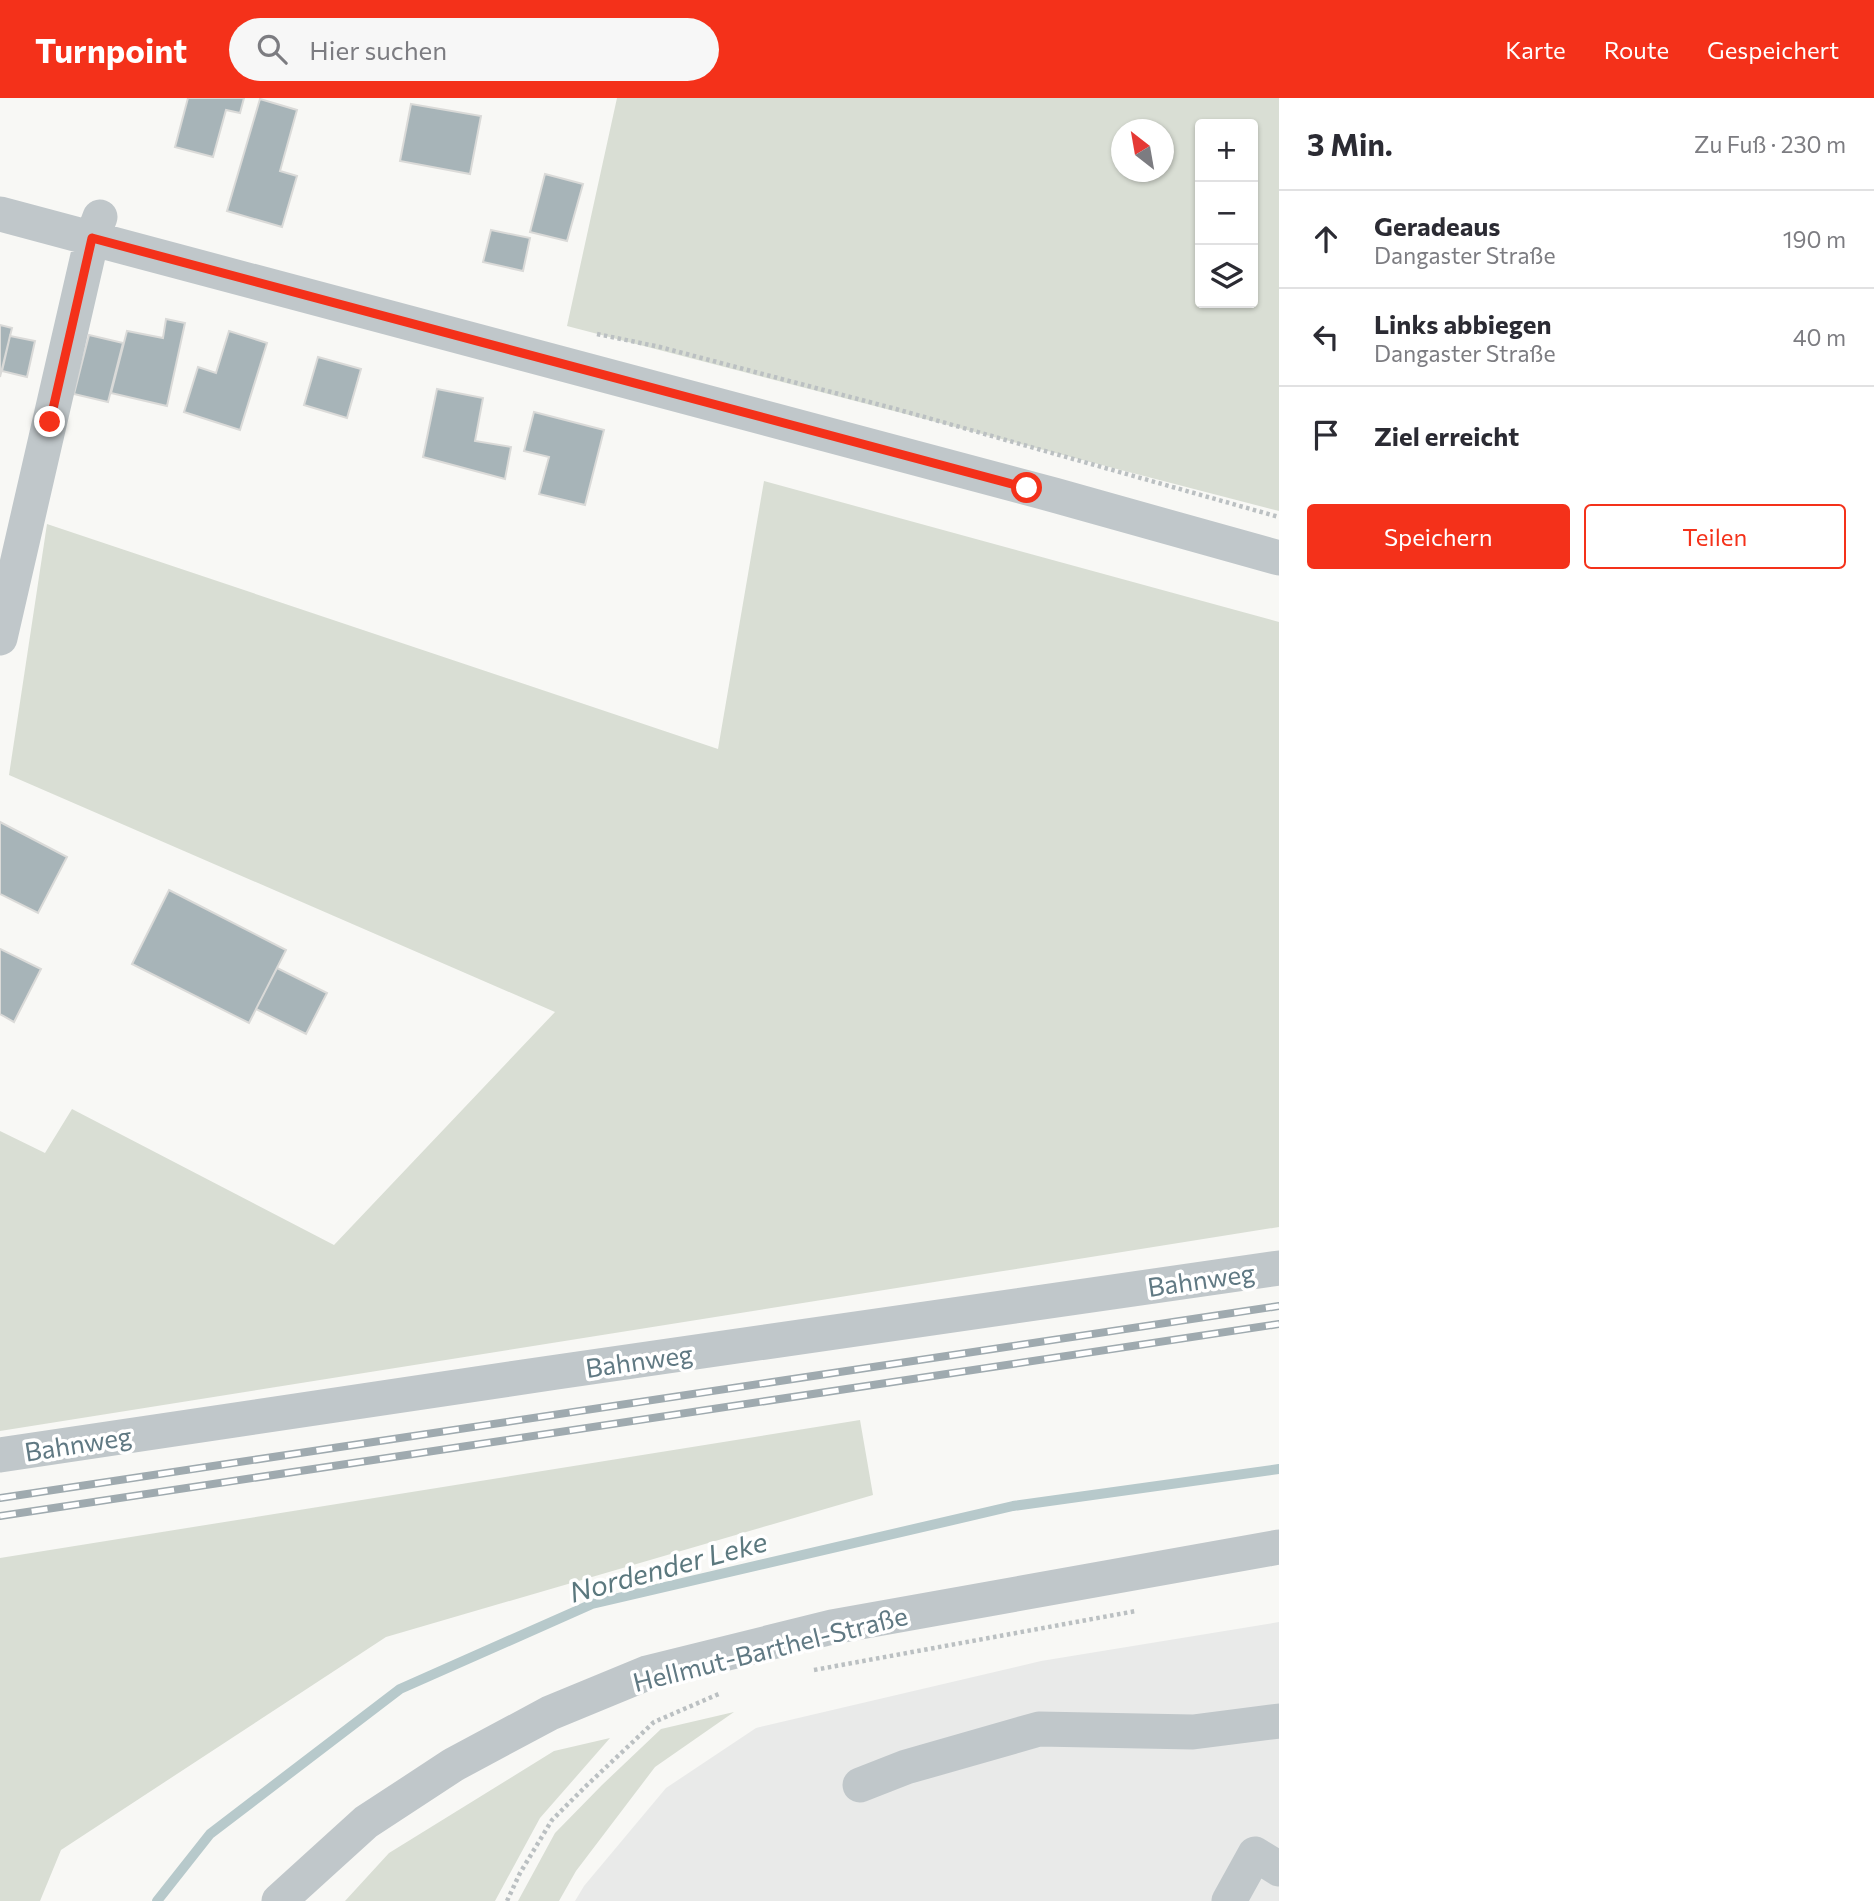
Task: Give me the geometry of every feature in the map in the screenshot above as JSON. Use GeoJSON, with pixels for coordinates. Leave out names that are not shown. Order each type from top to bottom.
{"type":"FeatureCollection","features":[{"type":"Feature","properties":{"kind":"street"},"geometry":{"type":"LineString","coordinates":[[0,214],[96,227],[1279,558]]}},
{"type":"Feature","properties":{"kind":"street"},"geometry":{"type":"LineString","coordinates":[[0,638],[96,227]]}},
{"type":"Feature","properties":{"kind":"street","name":"Bahnweg"},"geometry":{"type":"LineString","coordinates":[[0,1455],[1279,1268]]}},
{"type":"Feature","properties":{"kind":"street","name":"Hellmut-Barthel-Straße"},"geometry":{"type":"LineString","coordinates":[[279,1901],[366,1822],[453,1765],[551,1713],[648,1673],[832,1627],[1279,1547]]}},
{"type":"Feature","properties":{"kind":"street"},"geometry":{"type":"LineString","coordinates":[[860,1786],[906,1767],[1039,1729],[1193,1732],[1279,1721]]}},
{"type":"Feature","properties":{"kind":"street"},"geometry":{"type":"LineString","coordinates":[[1229,1901],[1255,1854],[1279,1869]]}},
{"type":"Feature","properties":{"kind":"path"},"geometry":{"type":"LineString","coordinates":[[810,1671],[1149,1608]]}},
{"type":"Feature","properties":{"kind":"path"},"geometry":{"type":"LineString","coordinates":[[507,1901],[520,1873],[552,1820],[585,1787],[654,1722],[729,1689]]}},
{"type":"Feature","properties":{"kind":"shaded area"},"geometry":{"type":"Polygon","coordinates":[[[617,98],[1279,98],[1279,511],[567,326],[617,98]]]}},
{"type":"Feature","properties":{"kind":"shaded area"},"geometry":{"type":"Polygon","coordinates":[[[764,481],[1279,622],[1279,1227],[0,1431],[0,1131],[45,1153],[72,1109],[334,1245],[555,1012],[9,775],[47,524],[718,749],[764,481]]]}},
{"type":"Feature","properties":{"kind":"shaded area"},"geometry":{"type":"Polygon","coordinates":[[[860,1420],[873,1495],[386,1637],[61,1850],[40,1901],[0,1901],[0,1558],[860,1420]]]}},
{"type":"Feature","properties":{"kind":"shaded area"},"geometry":{"type":"Polygon","coordinates":[[[1279,1622],[1279,1901],[575,1901],[584,1886],[666,1788],[756,1728],[1041,1661],[1279,1622]]]}},
{"type":"Feature","properties":{"kind":"shaded area"},"geometry":{"type":"Polygon","coordinates":[[[734,1712],[655,1767],[576,1871],[559,1901],[518,1901],[555,1833],[661,1729],[734,1712]]]}},
{"type":"Feature","properties":{"kind":"shaded area"},"geometry":{"type":"Polygon","coordinates":[[[610,1738],[540,1818],[495,1901],[345,1901],[389,1853],[554,1751],[610,1738]]]}},
{"type":"Feature","properties":{"kind":"building"},"geometry":{"type":"Polygon","coordinates":[[[188,98],[244,98],[240,113],[226,110],[213,157],[175,147],[188,98]]]}},
{"type":"Feature","properties":{"kind":"building"},"geometry":{"type":"Polygon","coordinates":[[[260,99],[297,110],[280,171],[297,176],[282,227],[227,211],[260,99]]]}},
{"type":"Feature","properties":{"kind":"building"},"geometry":{"type":"Polygon","coordinates":[[[411,104],[481,116],[470,174],[400,161],[411,104]]]}},
{"type":"Feature","properties":{"kind":"building"},"geometry":{"type":"Polygon","coordinates":[[[545,174],[583,184],[567,241],[530,232],[545,174]]]}},
{"type":"Feature","properties":{"kind":"building"},"geometry":{"type":"Polygon","coordinates":[[[491,230],[530,238],[523,271],[483,262],[491,230]]]}},
{"type":"Feature","properties":{"kind":"building"},"geometry":{"type":"Polygon","coordinates":[[[166,319],[185,323],[167,406],[111,393],[127,331],[163,338],[166,319]]]}},
{"type":"Feature","properties":{"kind":"building"},"geometry":{"type":"Polygon","coordinates":[[[0,325],[12,328],[0,377],[0,325]]]}},
{"type":"Feature","properties":{"kind":"building"},"geometry":{"type":"Polygon","coordinates":[[[229,331],[267,343],[240,430],[184,412],[198,367],[216,373],[229,331]]]}},
{"type":"Feature","properties":{"kind":"building"},"geometry":{"type":"Polygon","coordinates":[[[89,335],[123,343],[108,402],[74,394],[89,335]]]}},
{"type":"Feature","properties":{"kind":"building"},"geometry":{"type":"Polygon","coordinates":[[[10,336],[35,341],[27,377],[2,371],[10,336]]]}},
{"type":"Feature","properties":{"kind":"building"},"geometry":{"type":"Polygon","coordinates":[[[318,357],[361,369],[347,418],[304,405],[318,357]]]}},
{"type":"Feature","properties":{"kind":"building"},"geometry":{"type":"Polygon","coordinates":[[[437,389],[483,398],[475,441],[511,447],[505,479],[423,457],[437,389]]]}},
{"type":"Feature","properties":{"kind":"building"},"geometry":{"type":"Polygon","coordinates":[[[534,412],[604,430],[585,505],[539,494],[549,457],[524,451],[534,412]]]}},
{"type":"Feature","properties":{"kind":"building"},"geometry":{"type":"Polygon","coordinates":[[[0,822],[67,857],[38,913],[0,894],[0,822]]]}},
{"type":"Feature","properties":{"kind":"building"},"geometry":{"type":"Polygon","coordinates":[[[169,890],[286,950],[249,1023],[132,964],[169,890]]]}},
{"type":"Feature","properties":{"kind":"building"},"geometry":{"type":"Polygon","coordinates":[[[0,949],[41,969],[14,1022],[0,1014],[0,949]]]}},
{"type":"Feature","properties":{"kind":"building"},"geometry":{"type":"Polygon","coordinates":[[[277,968],[327,993],[306,1034],[256,1009],[277,968]]]}},
{"type":"Feature","properties":{"kind":"waterway","name":"Nordender Leke"},"geometry":{"type":"LineString","coordinates":[[157,1901],[210,1834],[400,1689],[592,1604],[1013,1506],[1279,1469]]}},
{"type":"Feature","properties":{"kind":"railway"},"geometry":{"type":"LineString","coordinates":[[0,1498],[1279,1306]]}},
{"type":"Feature","properties":{"kind":"railway"},"geometry":{"type":"LineString","coordinates":[[0,1516],[1279,1324]]}},
{"type":"Feature","properties":{"kind":"route"},"geometry":{"type":"LineString","coordinates":[[50,422],[92,238],[1027,488]]}}]}
